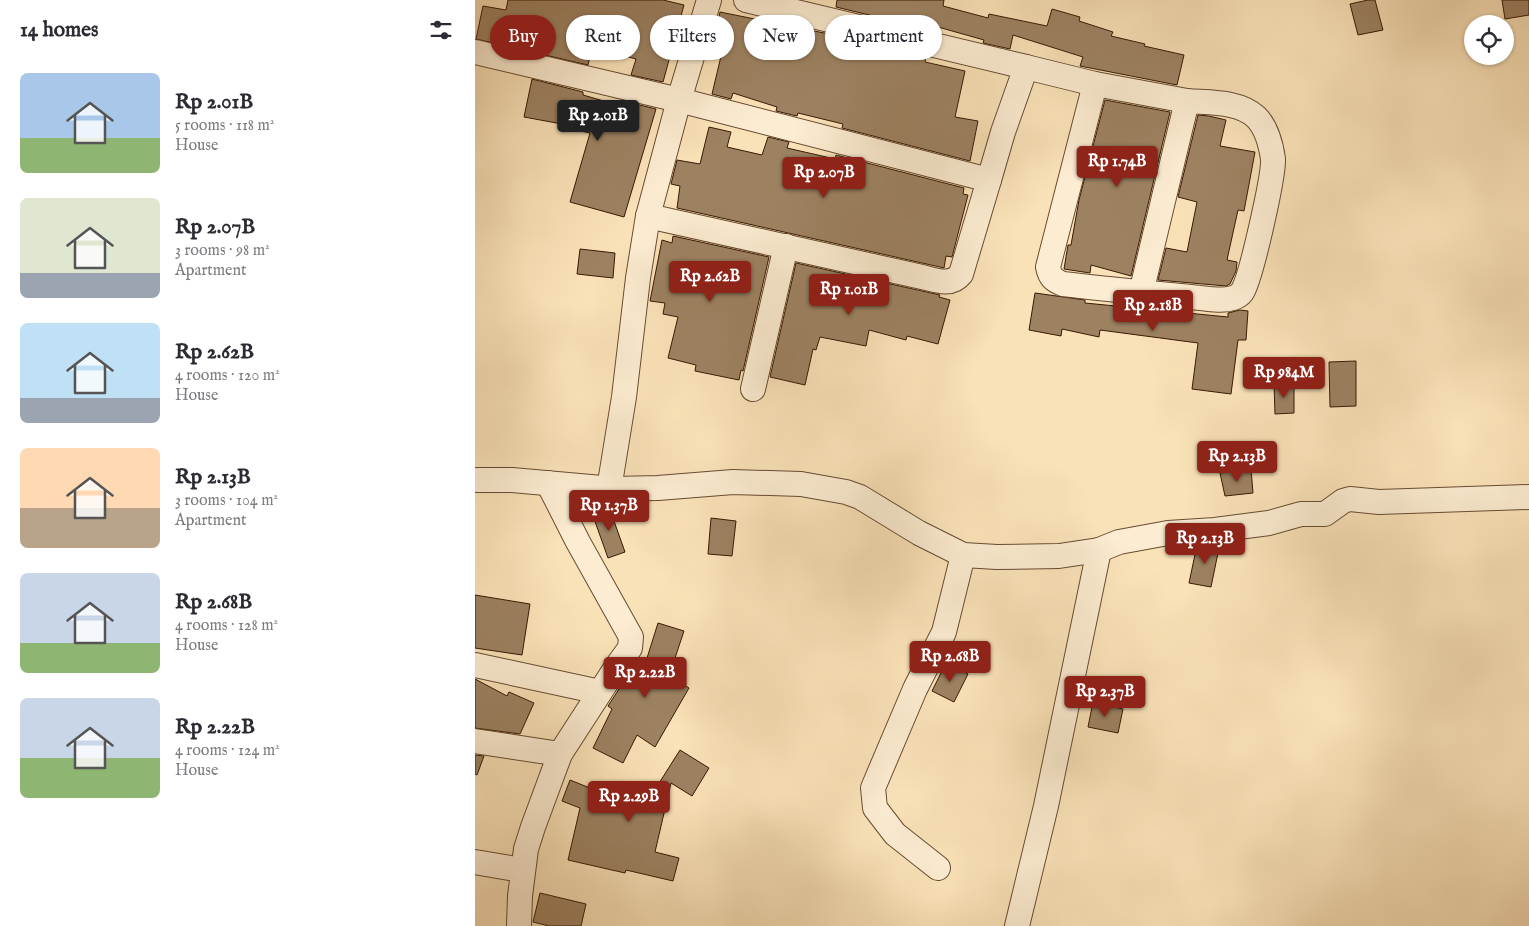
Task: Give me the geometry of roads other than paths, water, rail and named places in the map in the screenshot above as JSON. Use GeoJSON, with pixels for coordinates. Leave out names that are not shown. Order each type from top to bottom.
{"type":"FeatureCollection","features":[{"type":"Feature","properties":{"kind":"street"},"geometry":{"type":"LineString","coordinates":[[609,488],[624,396],[638,278],[648,216],[679,100],[709,0]]}},
{"type":"Feature","properties":{"kind":"street"},"geometry":{"type":"LineString","coordinates":[[746,0],[1095,84],[1187,100],[1231,105],[1245,109],[1257,118],[1264,127],[1270,142],[1273,173],[1244,288],[1242,293],[1235,298],[1217,299],[1141,293],[1063,284],[1050,276],[1048,267],[1095,84]]}},
{"type":"Feature","properties":{"kind":"street"},"geometry":{"type":"LineString","coordinates":[[475,52],[679,100],[989,180]]}},
{"type":"Feature","properties":{"kind":"street"},"geometry":{"type":"LineString","coordinates":[[648,216],[943,281],[951,281],[961,274],[1003,132],[1026,67]]}},
{"type":"Feature","properties":{"kind":"street"},"geometry":{"type":"LineString","coordinates":[[1141,293],[1187,100]]}},
{"type":"Feature","properties":{"kind":"street"},"geometry":{"type":"LineString","coordinates":[[753,389],[786,246]]}},
{"type":"Feature","properties":{"kind":"street"},"geometry":{"type":"LineString","coordinates":[[475,480],[609,488],[658,488],[733,482],[801,484],[846,492],[869,502],[919,534],[963,555],[997,557],[1059,556],[1099,550],[1119,542],[1167,533],[1269,523],[1301,514],[1325,514],[1343,501],[1350,499],[1379,502],[1529,497]]}},
{"type":"Feature","properties":{"kind":"street"},"geometry":{"type":"LineString","coordinates":[[519,926],[522,870],[533,827],[560,754],[630,648],[631,637],[578,542],[549,483]]}},
{"type":"Feature","properties":{"kind":"street"},"geometry":{"type":"LineString","coordinates":[[1017,926],[1046,806],[1099,550]]}},
{"type":"Feature","properties":{"kind":"street"},"geometry":{"type":"LineString","coordinates":[[938,868],[895,834],[875,808],[873,788],[915,689],[945,632],[963,555]]}},
{"type":"Feature","properties":{"kind":"street"},"geometry":{"type":"LineString","coordinates":[[475,665],[600,692]]}},
{"type":"Feature","properties":{"kind":"street"},"geometry":{"type":"LineString","coordinates":[[475,741],[560,754]]}},
{"type":"Feature","properties":{"kind":"street"},"geometry":{"type":"LineString","coordinates":[[475,862],[522,870]]}}]}
